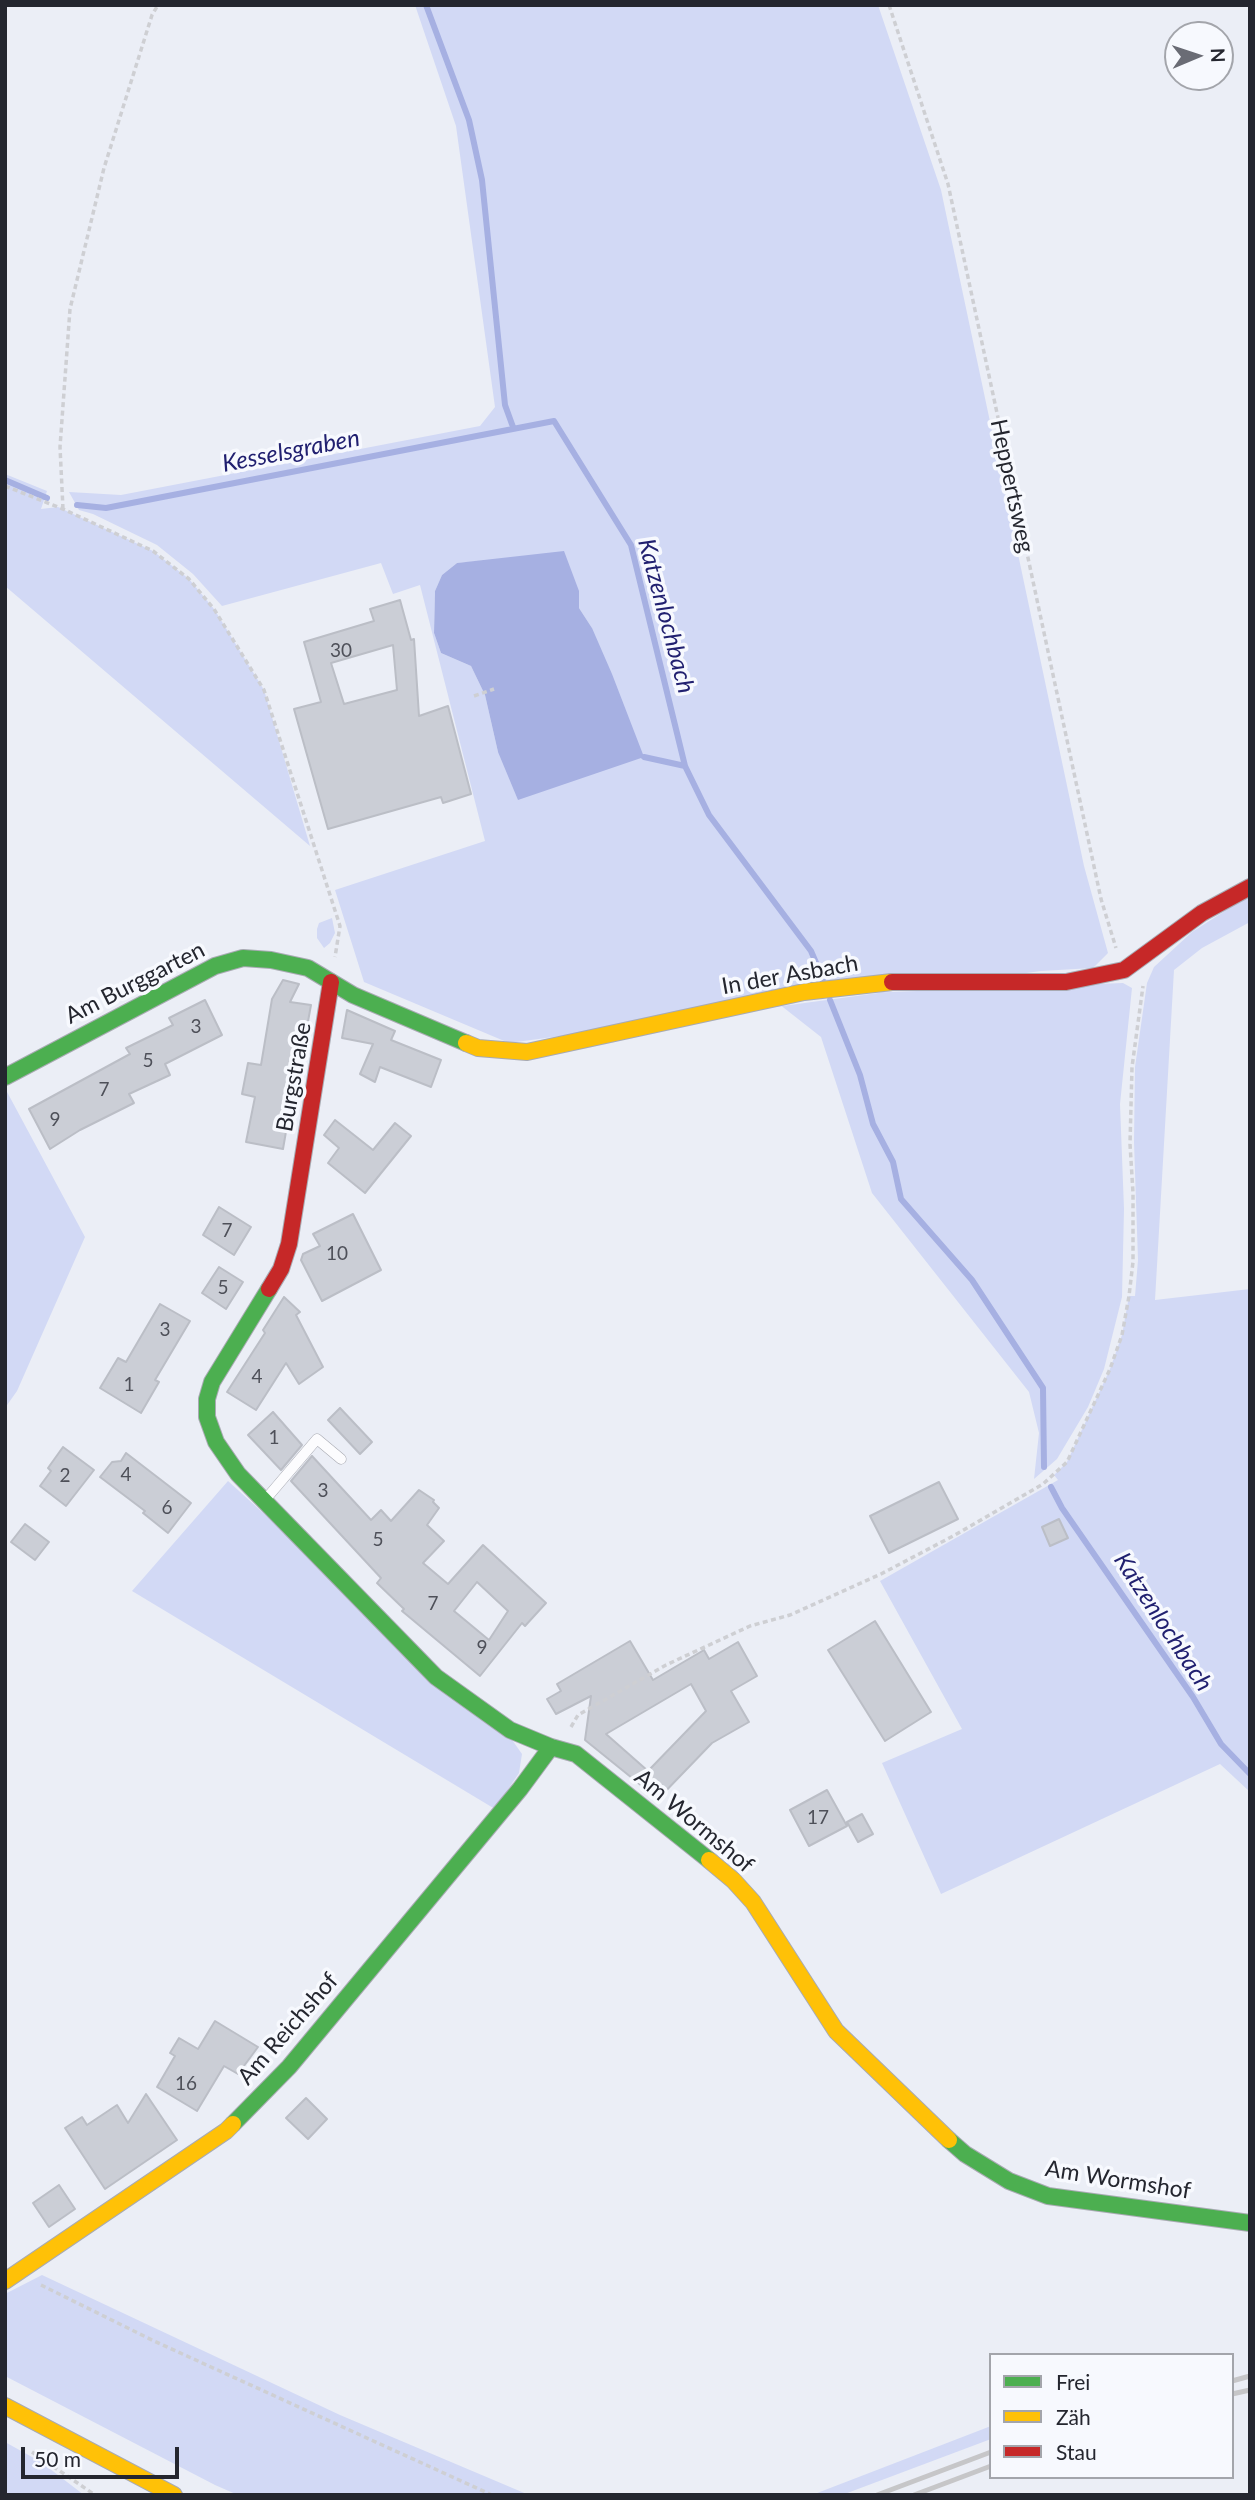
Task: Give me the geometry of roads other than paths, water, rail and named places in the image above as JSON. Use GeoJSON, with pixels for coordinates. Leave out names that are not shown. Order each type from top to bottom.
{"type":"FeatureCollection","features":[{"type":"Feature","properties":{"kind":"street","name":"In der Asbach"},"geometry":{"type":"LineString","coordinates":[[331,982],[353,995],[478,1048],[527,1052],[834,987],[904,981],[1066,982],[1124,970],[1202,914],[1250,887]]}},
{"type":"Feature","properties":{"kind":"street","name":"Am Burggarten"},"geometry":{"type":"LineString","coordinates":[[5,1077],[215,966],[243,958],[271,960],[308,968],[331,982]]}},
{"type":"Feature","properties":{"kind":"street","name":"Burgstraße"},"geometry":{"type":"LineString","coordinates":[[226,1457],[216,1442],[208,1416],[207,1399],[212,1382],[281,1269],[289,1244],[331,982]]}},
{"type":"Feature","properties":{"kind":"street","name":"Am Wormshof"},"geometry":{"type":"LineString","coordinates":[[226,1457],[264,1501],[436,1677],[510,1730],[576,1754],[733,1880],[753,1902],[836,2031],[929,2123],[965,2154],[1009,2181],[1048,2196],[1250,2223]]}},
{"type":"Feature","properties":{"kind":"street","name":"Am Reichshof"},"geometry":{"type":"LineString","coordinates":[[11,2278],[233,2125],[289,2067],[520,1789],[551,1747]]}},
{"type":"Feature","properties":{"kind":"street"},"geometry":{"type":"LineString","coordinates":[[5,2406],[174,2495]]}},
{"type":"Feature","properties":{"kind":"lane"},"geometry":{"type":"LineString","coordinates":[[264,1501],[317,1439],[341,1459]]}},
{"type":"Feature","properties":{"kind":"water"},"geometry":{"type":"Polygon","coordinates":[[[564,551],[579,591],[579,608],[592,628],[644,757],[518,800],[498,752],[485,695],[471,666],[441,653],[434,633],[435,591],[442,575],[457,563],[564,551]]]}},
{"type":"Feature","properties":{"kind":"waterway","name":"Katzenlochbach"},"geometry":{"type":"LineString","coordinates":[[426,5],[469,120],[482,180],[505,405],[513,427]]}},
{"type":"Feature","properties":{"kind":"waterway","name":"Katzenlochbach"},"geometry":{"type":"LineString","coordinates":[[77,505],[106,508],[554,421],[631,545],[685,766],[709,815],[811,951],[823,979]]}},
{"type":"Feature","properties":{"kind":"waterway","name":"Kesselsgraben"},"geometry":{"type":"LineString","coordinates":[[5,480],[47,498]]}},
{"type":"Feature","properties":{"kind":"waterway"},"geometry":{"type":"LineString","coordinates":[[644,757],[685,766]]}},
{"type":"Feature","properties":{"kind":"waterway","name":"Katzenlochbach"},"geometry":{"type":"LineString","coordinates":[[830,1000],[860,1075],[873,1124],[893,1162],[901,1199],[972,1280],[1043,1388],[1044,1467]]}},
{"type":"Feature","properties":{"kind":"waterway","name":"Katzenlochbach"},"geometry":{"type":"LineString","coordinates":[[1051,1487],[1062,1508],[1193,1697],[1221,1744],[1250,1774]]}},
{"type":"Feature","properties":{"kind":"railway"},"geometry":{"type":"LineString","coordinates":[[1234,2380],[1250,2376]]}},
{"type":"Feature","properties":{"kind":"railway"},"geometry":{"type":"LineString","coordinates":[[1234,2394],[1250,2390]]}},
{"type":"Feature","properties":{"kind":"railway"},"geometry":{"type":"LineString","coordinates":[[877,2495],[989,2453]]}},
{"type":"Feature","properties":{"kind":"railway"},"geometry":{"type":"LineString","coordinates":[[914,2495],[989,2467]]}}]}
